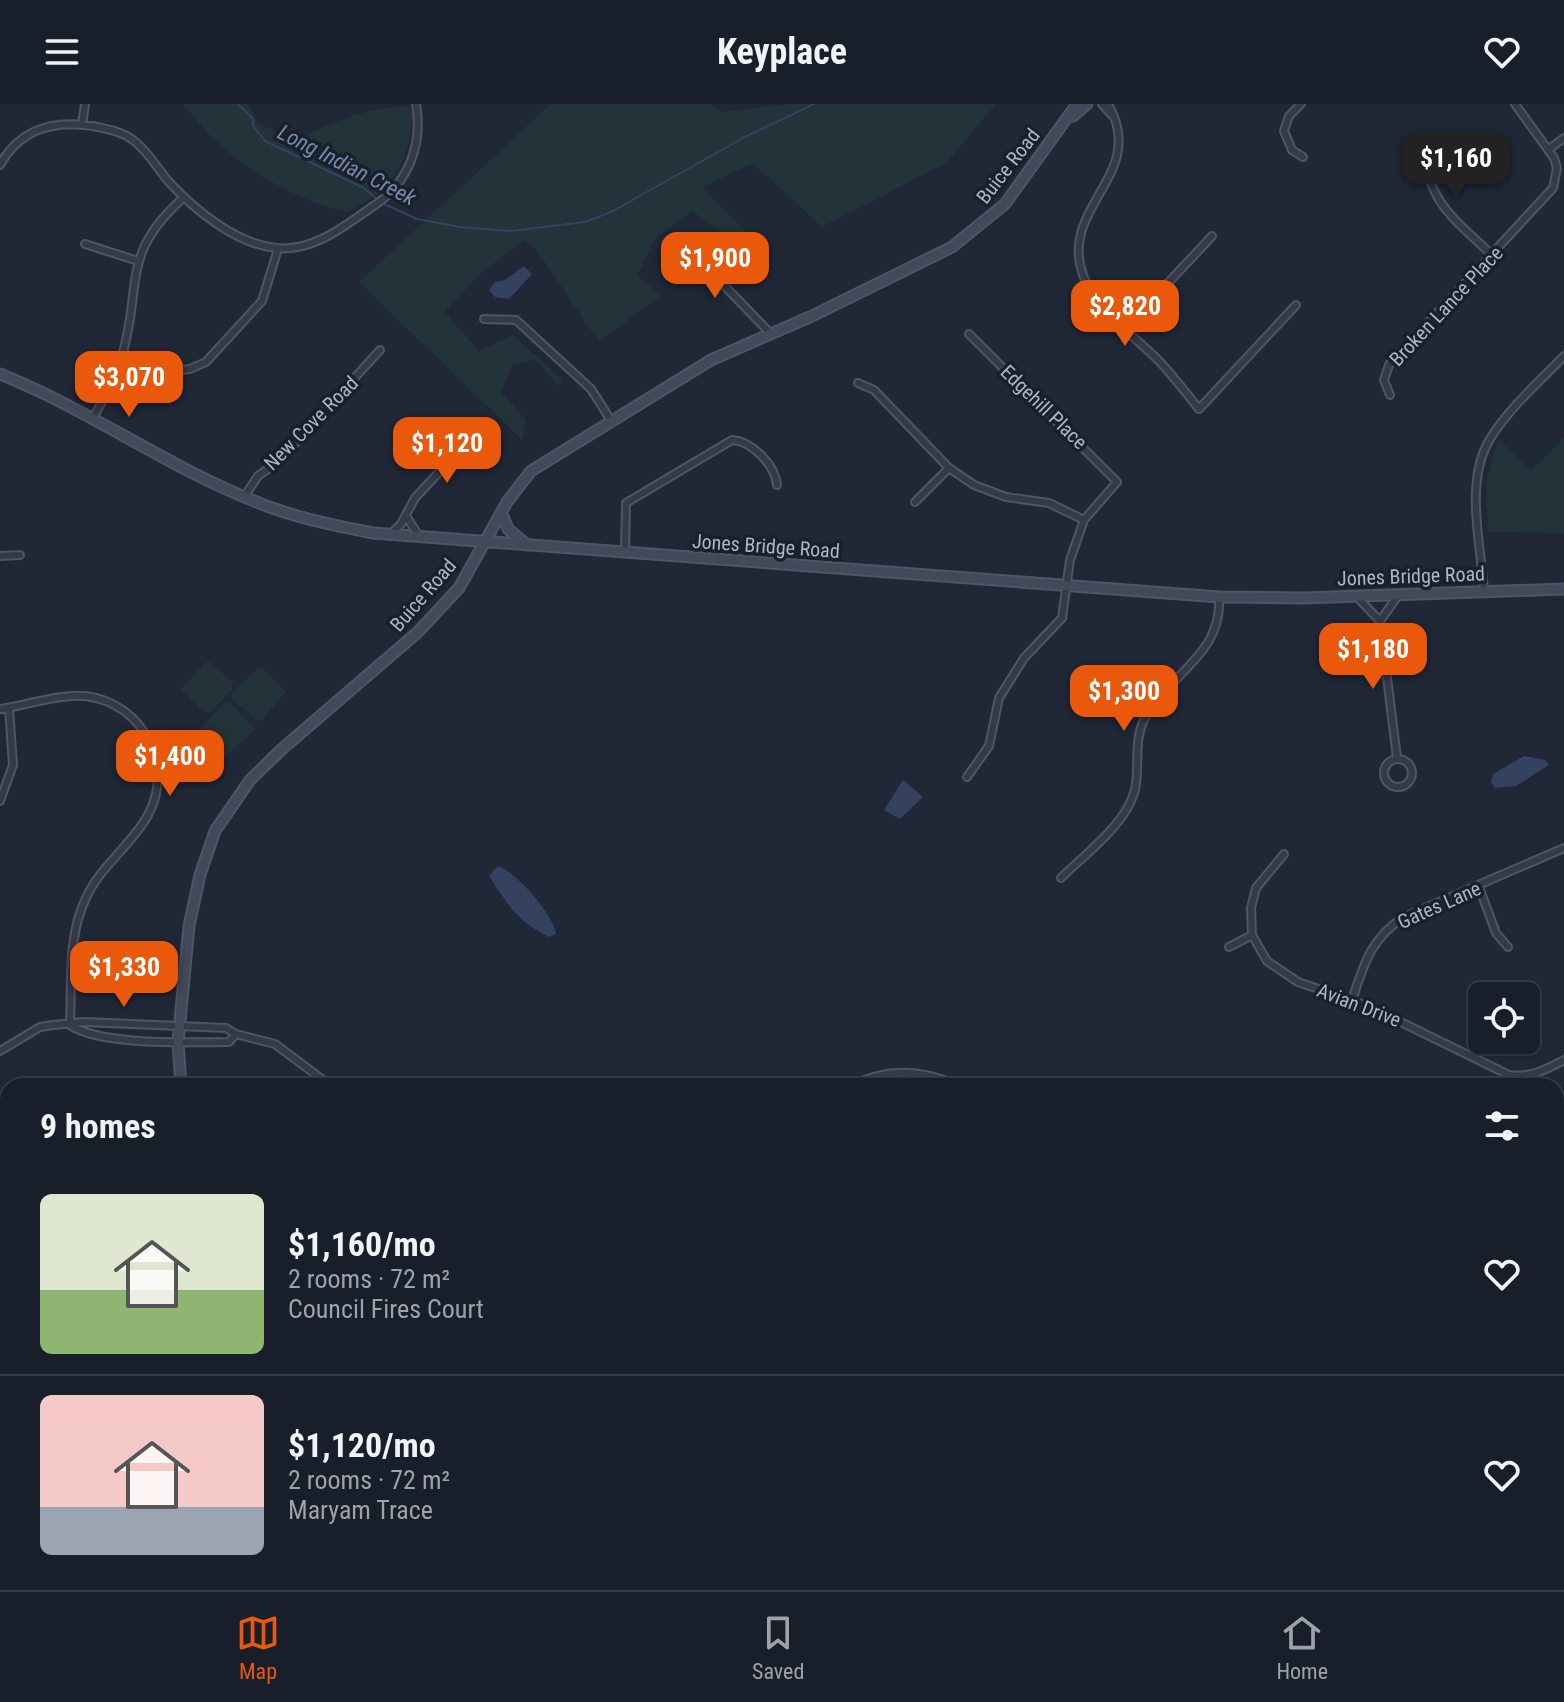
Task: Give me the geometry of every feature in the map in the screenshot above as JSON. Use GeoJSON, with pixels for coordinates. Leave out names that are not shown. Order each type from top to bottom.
{"type":"FeatureCollection","features":[{"type":"Feature","properties":{"kind":"main road","name":"Buice Road"},"geometry":{"type":"LineString","coordinates":[[180,1078],[178,1042],[194,896],[205,854],[227,811],[282,749],[434,616],[459,588],[516,489],[531,471],[711,360],[952,247],[1005,204],[1077,104]]}},
{"type":"Feature","properties":{"kind":"main road","name":"Buice Road"},"geometry":{"type":"LineString","coordinates":[[1067,120],[1087,104]]}},
{"type":"Feature","properties":{"kind":"main road","name":"Jones Bridge Road"},"geometry":{"type":"LineString","coordinates":[[0,374],[93,418],[244,497],[325,524],[387,535],[1219,597],[1564,589]]}},
{"type":"Feature","properties":{"kind":"main road"},"geometry":{"type":"LineString","coordinates":[[502,514],[508,529],[530,546]]}},
{"type":"Feature","properties":{"kind":"street"},"geometry":{"type":"LineString","coordinates":[[82,125],[85,104]]}},
{"type":"Feature","properties":{"kind":"street"},"geometry":{"type":"LineString","coordinates":[[0,165],[11,148],[31,132],[55,124],[111,130],[133,140],[184,197],[231,231],[257,244],[278,249],[302,247],[324,239],[396,186],[414,153],[418,127],[416,104]]}},
{"type":"Feature","properties":{"kind":"street"},"geometry":{"type":"LineString","coordinates":[[1102,104],[1113,116]]}},
{"type":"Feature","properties":{"kind":"street"},"geometry":{"type":"LineString","coordinates":[[1108,104],[1119,135],[1117,161],[1111,178],[1079,229],[1079,260],[1090,291],[1199,409],[1296,305]]}},
{"type":"Feature","properties":{"kind":"street"},"geometry":{"type":"LineString","coordinates":[[1301,104],[1289,116],[1284,131],[1292,150],[1303,157]]}},
{"type":"Feature","properties":{"kind":"street"},"geometry":{"type":"LineString","coordinates":[[1515,104],[1549,149],[1564,138]]}},
{"type":"Feature","properties":{"kind":"street"},"geometry":{"type":"LineString","coordinates":[[1421,144],[1426,176],[1435,197],[1492,255]]}},
{"type":"Feature","properties":{"kind":"street","name":"Broken Lance Place"},"geometry":{"type":"LineString","coordinates":[[1390,395],[1384,380],[1389,365],[1553,188],[1557,168],[1549,149]]}},
{"type":"Feature","properties":{"kind":"street"},"geometry":{"type":"LineString","coordinates":[[93,418],[122,356],[138,261],[156,226],[184,197]]}},
{"type":"Feature","properties":{"kind":"street"},"geometry":{"type":"LineString","coordinates":[[1126,328],[1212,236]]}},
{"type":"Feature","properties":{"kind":"street"},"geometry":{"type":"LineString","coordinates":[[683,243],[771,334]]}},
{"type":"Feature","properties":{"kind":"street"},"geometry":{"type":"LineString","coordinates":[[85,244],[138,261]]}},
{"type":"Feature","properties":{"kind":"street"},"geometry":{"type":"LineString","coordinates":[[122,356],[173,371],[190,369],[206,362],[262,301],[278,249]]}},
{"type":"Feature","properties":{"kind":"street"},"geometry":{"type":"LineString","coordinates":[[484,319],[516,320],[591,389],[612,422]]}},
{"type":"Feature","properties":{"kind":"street","name":"Edgehill Place"},"geometry":{"type":"LineString","coordinates":[[969,334],[1117,482],[1084,520]]}},
{"type":"Feature","properties":{"kind":"street","name":"New Cove Road"},"geometry":{"type":"LineString","coordinates":[[244,497],[258,476],[279,461],[380,350]]}},
{"type":"Feature","properties":{"kind":"street"},"geometry":{"type":"LineString","coordinates":[[1484,591],[1477,485],[1480,463],[1488,441],[1502,422],[1564,356]]}},
{"type":"Feature","properties":{"kind":"street"},"geometry":{"type":"LineString","coordinates":[[858,383],[874,390],[949,468],[985,491],[1049,503],[1084,520],[1070,560],[1063,616],[1024,658],[999,698],[989,746],[967,777]]}},
{"type":"Feature","properties":{"kind":"street"},"geometry":{"type":"LineString","coordinates":[[625,553],[626,503],[732,440],[742,441],[754,449],[776,475],[777,485]]}},
{"type":"Feature","properties":{"kind":"street"},"geometry":{"type":"LineString","coordinates":[[387,535],[395,531],[415,498],[467,442]]}},
{"type":"Feature","properties":{"kind":"street"},"geometry":{"type":"LineString","coordinates":[[915,502],[949,468]]}},
{"type":"Feature","properties":{"kind":"street"},"geometry":{"type":"LineString","coordinates":[[406,516],[420,538]]}},
{"type":"Feature","properties":{"kind":"street"},"geometry":{"type":"LineString","coordinates":[[0,556],[20,555]]}},
{"type":"Feature","properties":{"kind":"street"},"geometry":{"type":"LineString","coordinates":[[1380,621],[1399,594]]}},
{"type":"Feature","properties":{"kind":"street"},"geometry":{"type":"LineString","coordinates":[[1356,596],[1380,621],[1397,758]]}},
{"type":"Feature","properties":{"kind":"street"},"geometry":{"type":"LineString","coordinates":[[1061,878],[1128,806],[1136,784],[1138,741],[1143,721],[1153,705],[1209,644],[1219,621],[1219,597]]}},
{"type":"Feature","properties":{"kind":"street"},"geometry":{"type":"LineString","coordinates":[[0,709],[72,695],[102,700],[138,723],[149,736],[155,756],[157,785],[149,813],[97,879],[80,914],[73,943],[70,1025]]}},
{"type":"Feature","properties":{"kind":"street"},"geometry":{"type":"LineString","coordinates":[[0,801],[13,765],[9,708]]}},
{"type":"Feature","properties":{"kind":"street"},"geometry":{"type":"LineString","coordinates":[[1397,758],[1406,761],[1412,769],[1411,779],[1400,787],[1387,783],[1383,774],[1385,765],[1397,758]]}},
{"type":"Feature","properties":{"kind":"street","name":"Gates Lane"},"geometry":{"type":"LineString","coordinates":[[1352,1000],[1370,948],[1384,930],[1404,917],[1564,848]]}},
{"type":"Feature","properties":{"kind":"street"},"geometry":{"type":"LineString","coordinates":[[1229,947],[1252,935],[1251,908],[1256,888],[1284,854]]}},
{"type":"Feature","properties":{"kind":"street"},"geometry":{"type":"LineString","coordinates":[[1479,887],[1496,933],[1508,947]]}},
{"type":"Feature","properties":{"kind":"street","name":"Avian Drive"},"geometry":{"type":"LineString","coordinates":[[1252,935],[1267,961],[1285,975],[1352,1000],[1426,1033],[1474,1059],[1523,1077]]}},
{"type":"Feature","properties":{"kind":"street"},"geometry":{"type":"LineString","coordinates":[[0,1051],[40,1027],[84,1022],[226,1028],[236,1034],[275,1044],[320,1078]]}},
{"type":"Feature","properties":{"kind":"street"},"geometry":{"type":"LineString","coordinates":[[70,1025],[84,1034],[178,1042],[229,1042],[236,1034]]}},
{"type":"Feature","properties":{"kind":"street"},"geometry":{"type":"LineString","coordinates":[[1523,1077],[1541,1073],[1564,1060]]}},
{"type":"Feature","properties":{"kind":"street"},"geometry":{"type":"LineString","coordinates":[[869,1078],[907,1071],[931,1078]]}},
{"type":"Feature","properties":{"kind":"shaded area"},"geometry":{"type":"Polygon","coordinates":[[[184,104],[248,104],[258,123],[295,141],[336,122],[381,109],[411,107],[412,125],[397,171],[375,195],[346,212],[300,196],[255,172],[216,141],[184,104]]]}},
{"type":"Feature","properties":{"kind":"shaded area"},"geometry":{"type":"Polygon","coordinates":[[[551,104],[711,104],[722,112],[787,104],[996,104],[946,163],[822,227],[753,163],[702,187],[746,232],[738,243],[692,211],[655,239],[637,275],[660,296],[599,342],[534,246],[524,241],[482,272],[444,312],[479,351],[513,335],[563,380],[558,386],[536,359],[512,366],[501,392],[526,420],[522,440],[359,282],[551,104]]]}},
{"type":"Feature","properties":{"kind":"shaded area"},"geometry":{"type":"Polygon","coordinates":[[[1564,438],[1564,533],[1488,532],[1486,482],[1498,439],[1531,471],[1564,438]]]}},
{"type":"Feature","properties":{"kind":"shaded area"},"geometry":{"type":"Polygon","coordinates":[[[210,662],[232,682],[232,689],[210,712],[204,712],[181,689],[205,663],[210,662]]]}},
{"type":"Feature","properties":{"kind":"shaded area"},"geometry":{"type":"Polygon","coordinates":[[[261,667],[286,691],[262,720],[257,721],[232,698],[232,692],[261,667]]]}},
{"type":"Feature","properties":{"kind":"shaded area"},"geometry":{"type":"Polygon","coordinates":[[[225,702],[229,702],[256,729],[225,757],[203,735],[201,728],[225,702]]]}},
{"type":"Feature","properties":{"kind":"water"},"geometry":{"type":"Polygon","coordinates":[[[524,266],[532,274],[509,299],[495,297],[489,290],[494,283],[505,280],[524,266]]]}},
{"type":"Feature","properties":{"kind":"water"},"geometry":{"type":"Polygon","coordinates":[[[1524,756],[1545,760],[1549,765],[1516,786],[1495,788],[1491,782],[1493,774],[1524,756]]]}},
{"type":"Feature","properties":{"kind":"water"},"geometry":{"type":"Polygon","coordinates":[[[903,780],[923,797],[900,819],[884,810],[903,780]]]}},
{"type":"Feature","properties":{"kind":"water"},"geometry":{"type":"Polygon","coordinates":[[[498,866],[514,876],[533,895],[549,916],[556,934],[549,937],[514,911],[489,876],[498,866]]]}},
{"type":"Feature","properties":{"kind":"waterway","name":"Long Indian Creek"},"geometry":{"type":"LineString","coordinates":[[238,104],[253,119],[253,126],[265,141],[364,188],[377,199]]}},
{"type":"Feature","properties":{"kind":"waterway","name":"Long Indian Creek"},"geometry":{"type":"LineString","coordinates":[[382,203],[417,219],[460,227],[510,231],[585,222],[613,211],[743,138],[814,104]]}}]}
